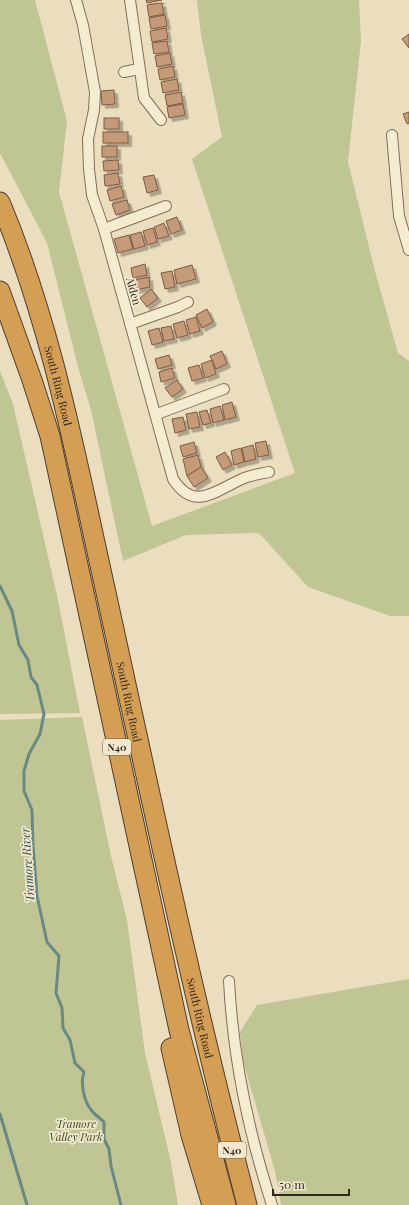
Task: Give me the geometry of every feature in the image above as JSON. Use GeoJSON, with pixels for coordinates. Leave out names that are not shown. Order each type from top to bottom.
{"type":"FeatureCollection","features":[{"type":"Feature","properties":{"kind":"highway","name":"South Ring Road"},"geometry":{"type":"LineString","coordinates":[[0,202],[18,246],[38,304],[70,429],[218,1094],[247,1205]]}},
{"type":"Feature","properties":{"kind":"highway","name":"South Ring Road"},"geometry":{"type":"LineString","coordinates":[[0,291],[32,380],[50,436],[134,832],[179,1030],[226,1205]]}},
{"type":"Feature","properties":{"kind":"highway"},"geometry":{"type":"LineString","coordinates":[[134,832],[144,916],[164,1016],[191,1136],[212,1205]]}},
{"type":"Feature","properties":{"kind":"highway"},"geometry":{"type":"LineString","coordinates":[[218,1094],[259,1205]]}},
{"type":"Feature","properties":{"kind":"street","name":"Alden"},"geometry":{"type":"LineString","coordinates":[[76,0],[83,25],[95,92],[94,110],[88,139],[92,195],[104,229],[157,414],[174,480],[181,491],[193,497],[208,497],[224,487],[269,472]]}},
{"type":"Feature","properties":{"kind":"street"},"geometry":{"type":"LineString","coordinates":[[130,0],[144,98],[161,120]]}},
{"type":"Feature","properties":{"kind":"street"},"geometry":{"type":"LineString","coordinates":[[124,72],[139,69]]}},
{"type":"Feature","properties":{"kind":"street"},"geometry":{"type":"LineString","coordinates":[[392,135],[399,216],[409,250]]}},
{"type":"Feature","properties":{"kind":"street"},"geometry":{"type":"LineString","coordinates":[[104,229],[149,207],[166,206]]}},
{"type":"Feature","properties":{"kind":"street"},"geometry":{"type":"LineString","coordinates":[[130,324],[188,302]]}},
{"type":"Feature","properties":{"kind":"street"},"geometry":{"type":"LineString","coordinates":[[157,414],[224,389]]}},
{"type":"Feature","properties":{"kind":"street"},"geometry":{"type":"LineString","coordinates":[[254,476],[257,486]]}},
{"type":"Feature","properties":{"kind":"street"},"geometry":{"type":"LineString","coordinates":[[229,981],[231,1015],[241,1092],[254,1147],[272,1205]]}},
{"type":"Feature","properties":{"kind":"green space"},"geometry":{"type":"Polygon","coordinates":[[[0,0],[35,0],[67,121],[59,192],[152,526],[295,473],[192,159],[222,137],[201,35],[197,0],[359,0],[361,41],[348,162],[376,275],[398,353],[409,361],[409,616],[390,616],[308,587],[259,533],[186,535],[123,561],[91,410],[78,367],[47,243],[0,153],[0,0]]]}},
{"type":"Feature","properties":{"kind":"green space"},"geometry":{"type":"Polygon","coordinates":[[[0,371],[13,404],[58,600],[80,713],[0,714],[0,371]]]}},
{"type":"Feature","properties":{"kind":"green space","name":"Tramore Valley Park"},"geometry":{"type":"Polygon","coordinates":[[[82,717],[111,856],[127,920],[145,1053],[171,1162],[178,1205],[0,1205],[0,720],[82,717]]]}},
{"type":"Feature","properties":{"kind":"green space"},"geometry":{"type":"Polygon","coordinates":[[[409,979],[409,1205],[281,1205],[275,1171],[243,1061],[240,1032],[257,1005],[409,979]]]}},
{"type":"Feature","properties":{"kind":"building"},"geometry":{"type":"Polygon","coordinates":[[[146,0],[162,0],[147,3],[146,0]]]}},
{"type":"Feature","properties":{"kind":"building"},"geometry":{"type":"Polygon","coordinates":[[[162,3],[164,14],[149,17],[147,5],[162,3]]]}},
{"type":"Feature","properties":{"kind":"building"},"geometry":{"type":"Polygon","coordinates":[[[165,15],[167,26],[151,29],[149,18],[165,15]]]}},
{"type":"Feature","properties":{"kind":"building"},"geometry":{"type":"Polygon","coordinates":[[[166,28],[168,39],[152,42],[150,31],[166,28]]]}},
{"type":"Feature","properties":{"kind":"building"},"geometry":{"type":"Polygon","coordinates":[[[409,34],[409,48],[402,39],[409,34]]]}},
{"type":"Feature","properties":{"kind":"building"},"geometry":{"type":"Polygon","coordinates":[[[167,41],[169,52],[154,54],[152,43],[167,41]]]}},
{"type":"Feature","properties":{"kind":"building"},"geometry":{"type":"Polygon","coordinates":[[[170,53],[172,64],[157,67],[155,56],[170,53]]]}},
{"type":"Feature","properties":{"kind":"building"},"geometry":{"type":"Polygon","coordinates":[[[173,66],[175,77],[160,80],[158,69],[173,66]]]}},
{"type":"Feature","properties":{"kind":"building"},"geometry":{"type":"Polygon","coordinates":[[[177,79],[179,90],[163,93],[161,82],[177,79]]]}},
{"type":"Feature","properties":{"kind":"building"},"geometry":{"type":"Polygon","coordinates":[[[114,90],[115,104],[102,105],[101,91],[114,90]]]}},
{"type":"Feature","properties":{"kind":"building"},"geometry":{"type":"Polygon","coordinates":[[[181,92],[183,103],[167,106],[165,95],[181,92]]]}},
{"type":"Feature","properties":{"kind":"building"},"geometry":{"type":"Polygon","coordinates":[[[183,104],[185,115],[169,118],[167,107],[183,104]]]}},
{"type":"Feature","properties":{"kind":"building"},"geometry":{"type":"Polygon","coordinates":[[[409,112],[409,123],[407,124],[403,114],[409,112]]]}},
{"type":"Feature","properties":{"kind":"building"},"geometry":{"type":"Polygon","coordinates":[[[104,118],[119,118],[119,129],[104,129],[104,118]]]}},
{"type":"Feature","properties":{"kind":"building"},"geometry":{"type":"Polygon","coordinates":[[[103,132],[128,132],[128,143],[103,143],[103,132]]]}},
{"type":"Feature","properties":{"kind":"building"},"geometry":{"type":"Polygon","coordinates":[[[102,146],[117,146],[117,157],[102,157],[102,146]]]}},
{"type":"Feature","properties":{"kind":"building"},"geometry":{"type":"Polygon","coordinates":[[[118,160],[119,170],[104,171],[103,161],[118,160]]]}},
{"type":"Feature","properties":{"kind":"building"},"geometry":{"type":"Polygon","coordinates":[[[118,173],[120,184],[105,186],[104,175],[118,173]]]}},
{"type":"Feature","properties":{"kind":"building"},"geometry":{"type":"Polygon","coordinates":[[[154,175],[158,190],[147,193],[143,177],[154,175]]]}},
{"type":"Feature","properties":{"kind":"building"},"geometry":{"type":"Polygon","coordinates":[[[121,186],[124,197],[110,201],[107,190],[121,186]]]}},
{"type":"Feature","properties":{"kind":"building"},"geometry":{"type":"Polygon","coordinates":[[[127,200],[130,210],[116,215],[112,204],[127,200]]]}},
{"type":"Feature","properties":{"kind":"building"},"geometry":{"type":"Polygon","coordinates":[[[177,217],[182,230],[171,234],[166,221],[177,217]]]}},
{"type":"Feature","properties":{"kind":"building"},"geometry":{"type":"Polygon","coordinates":[[[164,223],[169,236],[158,239],[154,227],[164,223]]]}},
{"type":"Feature","properties":{"kind":"building"},"geometry":{"type":"Polygon","coordinates":[[[153,228],[157,242],[147,245],[143,231],[153,228]]]}},
{"type":"Feature","properties":{"kind":"building"},"geometry":{"type":"Polygon","coordinates":[[[141,232],[145,246],[134,249],[130,235],[141,232]]]}},
{"type":"Feature","properties":{"kind":"building"},"geometry":{"type":"Polygon","coordinates":[[[129,235],[133,249],[118,253],[114,239],[129,235]]]}},
{"type":"Feature","properties":{"kind":"building"},"geometry":{"type":"Polygon","coordinates":[[[145,264],[147,275],[133,278],[131,268],[145,264]]]}},
{"type":"Feature","properties":{"kind":"building"},"geometry":{"type":"Polygon","coordinates":[[[192,265],[196,279],[177,284],[174,270],[192,265]]]}},
{"type":"Feature","properties":{"kind":"building"},"geometry":{"type":"Polygon","coordinates":[[[172,271],[175,287],[165,289],[161,273],[172,271]]]}},
{"type":"Feature","properties":{"kind":"building"},"geometry":{"type":"Polygon","coordinates":[[[149,277],[150,287],[136,290],[134,280],[149,277]]]}},
{"type":"Feature","properties":{"kind":"building"},"geometry":{"type":"Polygon","coordinates":[[[151,289],[158,298],[147,307],[140,298],[151,289]]]}},
{"type":"Feature","properties":{"kind":"building"},"geometry":{"type":"Polygon","coordinates":[[[207,309],[213,322],[202,328],[196,315],[207,309]]]}},
{"type":"Feature","properties":{"kind":"building"},"geometry":{"type":"Polygon","coordinates":[[[196,317],[200,331],[190,334],[186,320],[196,317]]]}},
{"type":"Feature","properties":{"kind":"building"},"geometry":{"type":"Polygon","coordinates":[[[184,321],[188,335],[177,338],[173,324],[184,321]]]}},
{"type":"Feature","properties":{"kind":"building"},"geometry":{"type":"Polygon","coordinates":[[[171,326],[174,339],[164,341],[161,328],[171,326]]]}},
{"type":"Feature","properties":{"kind":"building"},"geometry":{"type":"Polygon","coordinates":[[[159,328],[163,342],[152,345],[148,331],[159,328]]]}},
{"type":"Feature","properties":{"kind":"building"},"geometry":{"type":"Polygon","coordinates":[[[222,351],[227,364],[216,369],[210,356],[222,351]]]}},
{"type":"Feature","properties":{"kind":"building"},"geometry":{"type":"Polygon","coordinates":[[[169,355],[172,365],[158,369],[155,359],[169,355]]]}},
{"type":"Feature","properties":{"kind":"building"},"geometry":{"type":"Polygon","coordinates":[[[212,360],[216,374],[205,378],[201,364],[212,360]]]}},
{"type":"Feature","properties":{"kind":"building"},"geometry":{"type":"Polygon","coordinates":[[[199,365],[203,378],[192,381],[188,368],[199,365]]]}},
{"type":"Feature","properties":{"kind":"building"},"geometry":{"type":"Polygon","coordinates":[[[172,368],[175,378],[161,382],[159,372],[172,368]]]}},
{"type":"Feature","properties":{"kind":"building"},"geometry":{"type":"Polygon","coordinates":[[[177,380],[183,389],[172,397],[165,388],[177,380]]]}},
{"type":"Feature","properties":{"kind":"building"},"geometry":{"type":"Polygon","coordinates":[[[232,402],[236,417],[225,420],[222,405],[232,402]]]}},
{"type":"Feature","properties":{"kind":"building"},"geometry":{"type":"Polygon","coordinates":[[[220,406],[224,420],[213,423],[210,409],[220,406]]]}},
{"type":"Feature","properties":{"kind":"building"},"geometry":{"type":"Polygon","coordinates":[[[207,410],[211,423],[203,425],[199,412],[207,410]]]}},
{"type":"Feature","properties":{"kind":"building"},"geometry":{"type":"Polygon","coordinates":[[[197,412],[200,427],[189,429],[186,414],[197,412]]]}},
{"type":"Feature","properties":{"kind":"building"},"geometry":{"type":"Polygon","coordinates":[[[183,417],[186,430],[175,433],[172,419],[183,417]]]}},
{"type":"Feature","properties":{"kind":"building"},"geometry":{"type":"Polygon","coordinates":[[[266,441],[269,455],[258,457],[255,443],[266,441]]]}},
{"type":"Feature","properties":{"kind":"building"},"geometry":{"type":"Polygon","coordinates":[[[194,442],[197,453],[183,457],[180,446],[194,442]]]}},
{"type":"Feature","properties":{"kind":"building"},"geometry":{"type":"Polygon","coordinates":[[[253,445],[256,459],[245,462],[242,448],[253,445]]]}},
{"type":"Feature","properties":{"kind":"building"},"geometry":{"type":"Polygon","coordinates":[[[241,448],[244,462],[234,465],[231,451],[241,448]]]}},
{"type":"Feature","properties":{"kind":"building"},"geometry":{"type":"Polygon","coordinates":[[[225,452],[232,465],[223,470],[216,457],[225,452]]]}},
{"type":"Feature","properties":{"kind":"building"},"geometry":{"type":"Polygon","coordinates":[[[198,455],[201,467],[187,476],[183,459],[198,455]]]}},
{"type":"Feature","properties":{"kind":"building"},"geometry":{"type":"Polygon","coordinates":[[[201,467],[208,478],[194,487],[187,476],[201,467]]]}},
{"type":"Feature","properties":{"kind":"waterway","name":"Tramore River"},"geometry":{"type":"LineString","coordinates":[[0,586],[12,611],[19,645],[28,660],[31,677],[37,685],[44,714],[40,734],[29,754],[24,771],[24,791],[32,810],[37,896],[47,942],[59,956],[56,993],[62,1008],[63,1028],[70,1040],[75,1063],[84,1072],[82,1081],[87,1103],[93,1112],[104,1122],[104,1139],[109,1149],[111,1166],[121,1205]]}},
{"type":"Feature","properties":{"kind":"waterway"},"geometry":{"type":"LineString","coordinates":[[0,1114],[27,1205]]}}]}
